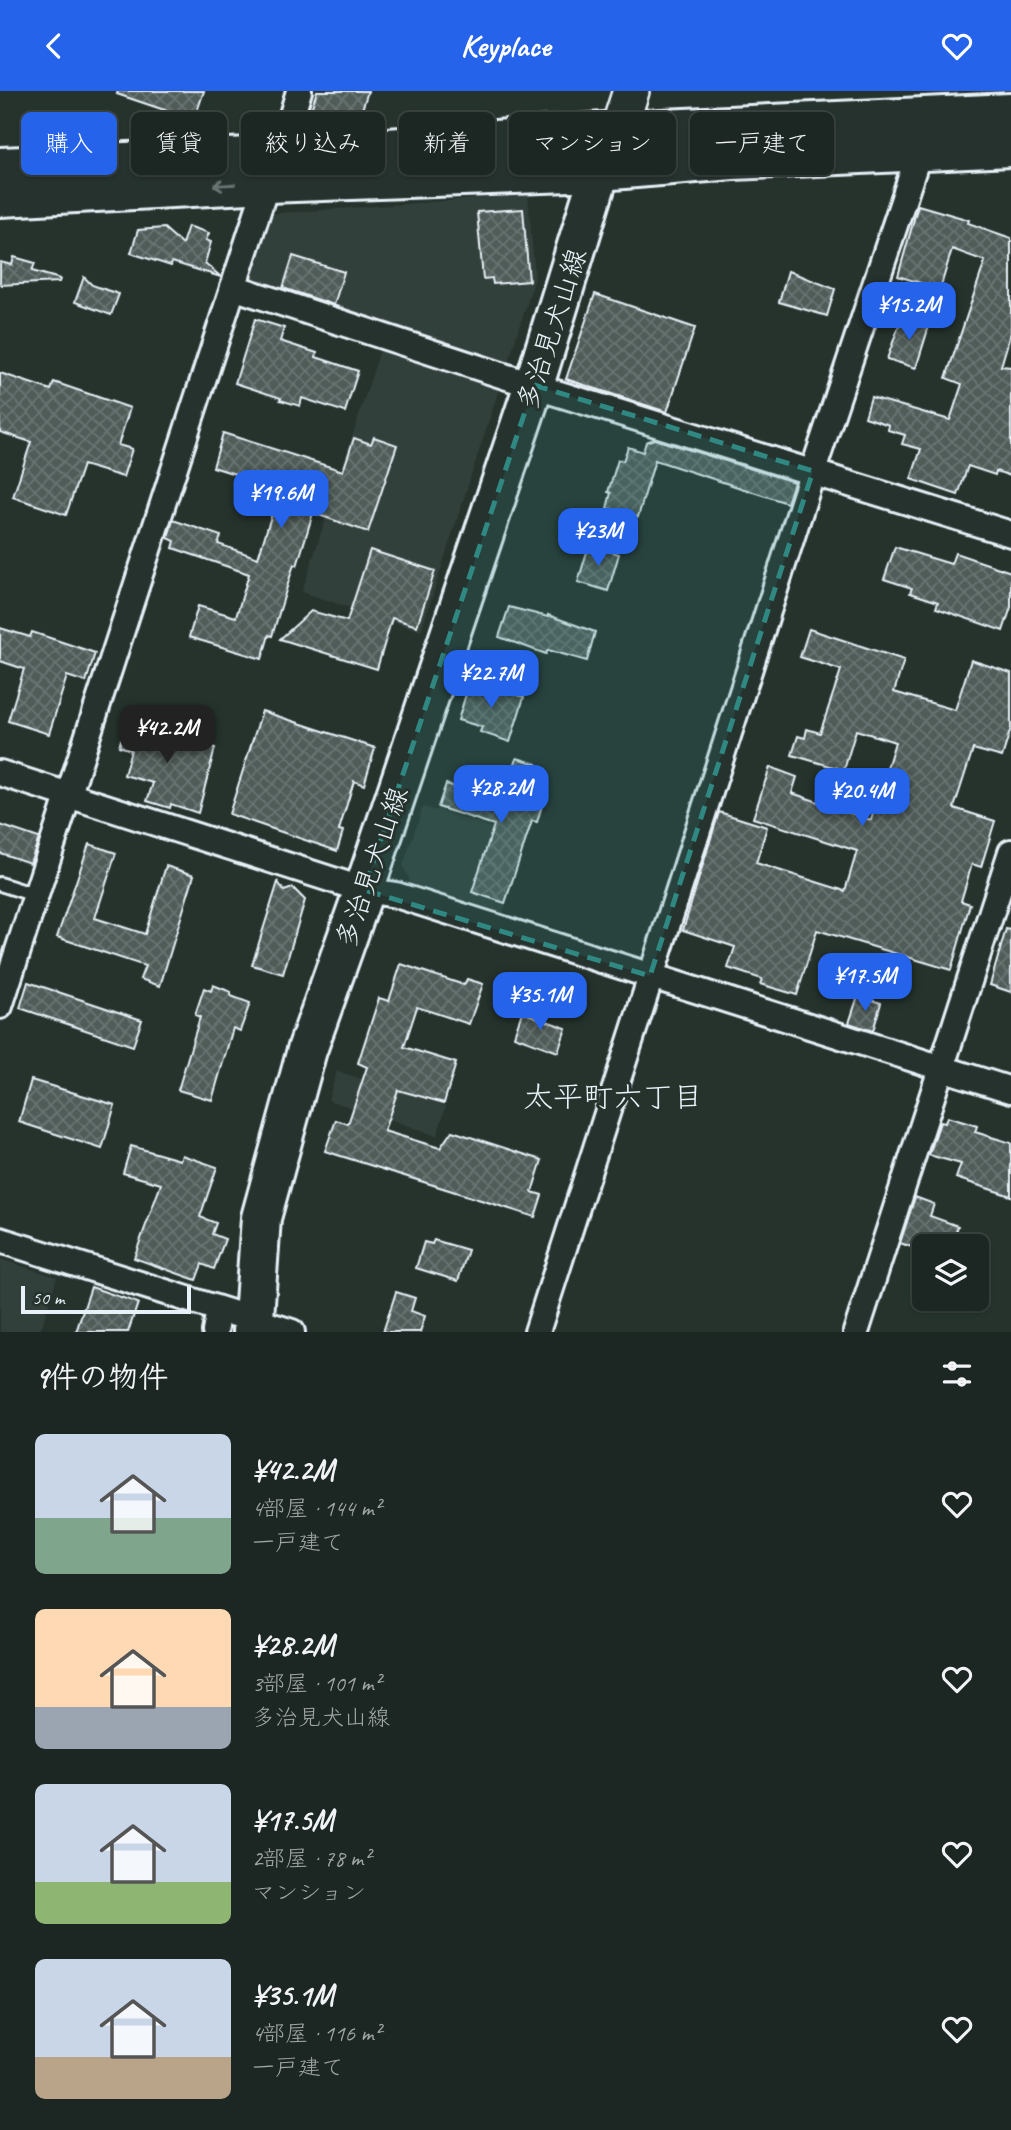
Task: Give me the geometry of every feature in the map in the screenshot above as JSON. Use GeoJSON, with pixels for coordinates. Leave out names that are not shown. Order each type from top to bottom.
{"type":"FeatureCollection","features":[{"type":"Feature","properties":{"kind":"main road"},"geometry":{"type":"LineString","coordinates":[[676,128],[1011,113]]}},
{"type":"Feature","properties":{"kind":"main road"},"geometry":{"type":"LineString","coordinates":[[385,157],[509,143]]}},
{"type":"Feature","properties":{"kind":"main road"},"geometry":{"type":"LineString","coordinates":[[676,165],[1011,147]]}},
{"type":"Feature","properties":{"kind":"main road"},"geometry":{"type":"LineString","coordinates":[[0,167],[241,169]]}},
{"type":"Feature","properties":{"kind":"main road"},"geometry":{"type":"LineString","coordinates":[[385,170],[509,170]]}},
{"type":"Feature","properties":{"kind":"main road"},"geometry":{"type":"LineString","coordinates":[[0,197],[241,172]]}},
{"type":"Feature","properties":{"kind":"main road","name":"多治見犬山線"},"geometry":{"type":"LineString","coordinates":[[235,1323],[307,1050],[364,890],[534,385],[599,175]]}},
{"type":"Feature","properties":{"kind":"street"},"geometry":{"type":"LineString","coordinates":[[292,112],[299,91]]}},
{"type":"Feature","properties":{"kind":"street"},"geometry":{"type":"LineString","coordinates":[[624,112],[631,91]]}},
{"type":"Feature","properties":{"kind":"street"},"geometry":{"type":"LineString","coordinates":[[537,1332],[813,471],[914,168]]}},
{"type":"Feature","properties":{"kind":"street"},"geometry":{"type":"LineString","coordinates":[[0,1006],[67,794],[272,175]]}},
{"type":"Feature","properties":{"kind":"street"},"geometry":{"type":"LineString","coordinates":[[233,287],[534,385],[1011,534]]}},
{"type":"Feature","properties":{"kind":"street"},"geometry":{"type":"LineString","coordinates":[[0,773],[364,890],[396,895],[1011,1090]]}},
{"type":"Feature","properties":{"kind":"street"},"geometry":{"type":"LineString","coordinates":[[856,1332],[1011,852]]}},
{"type":"Feature","properties":{"kind":"street"},"geometry":{"type":"LineString","coordinates":[[0,1240],[235,1323],[292,1332]]}},
{"type":"Feature","properties":{"kind":"lane"},"geometry":{"type":"LineString","coordinates":[[0,884],[35,895]]}},
{"type":"Feature","properties":{"kind":"highlighted area"},"geometry":{"type":"Polygon","coordinates":[[[534,385],[813,471],[650,976],[364,890],[534,385]]]}},
{"type":"Feature","properties":{"kind":"shaded area"},"geometry":{"type":"Polygon","coordinates":[[[528,195],[535,278],[508,363],[247,279],[267,214],[528,195]]]}},
{"type":"Feature","properties":{"kind":"shaded area"},"geometry":{"type":"Polygon","coordinates":[[[380,350],[499,389],[421,631],[302,592],[380,350]]]}},
{"type":"Feature","properties":{"kind":"shaded area"},"geometry":{"type":"Polygon","coordinates":[[[423,807],[497,829],[502,814],[532,824],[502,917],[412,887],[403,865],[423,807]]]}},
{"type":"Feature","properties":{"kind":"shaded area"},"geometry":{"type":"Polygon","coordinates":[[[337,1071],[446,1106],[437,1136],[328,1100],[337,1071]]]}},
{"type":"Feature","properties":{"kind":"shaded area"},"geometry":{"type":"Polygon","coordinates":[[[0,1259],[57,1277],[40,1332],[0,1332],[0,1259]]]}},
{"type":"Feature","properties":{"kind":"building"},"geometry":{"type":"Polygon","coordinates":[[[118,91],[204,91],[197,112],[170,112],[117,94],[118,91]]]}},
{"type":"Feature","properties":{"kind":"building"},"geometry":{"type":"Polygon","coordinates":[[[317,91],[368,91],[361,112],[310,112],[317,91]]]}},
{"type":"Feature","properties":{"kind":"building"},"geometry":{"type":"Polygon","coordinates":[[[918,205],[969,220],[968,223],[1011,238],[1011,332],[1001,366],[1011,367],[1011,476],[996,471],[995,475],[968,466],[958,495],[911,479],[921,449],[902,444],[905,435],[888,430],[889,425],[865,417],[871,397],[950,420],[962,384],[946,378],[985,261],[952,249],[940,289],[898,276],[918,205]]]}},
{"type":"Feature","properties":{"kind":"building"},"geometry":{"type":"Polygon","coordinates":[[[523,209],[529,281],[493,284],[492,278],[483,279],[477,212],[523,209]]]}},
{"type":"Feature","properties":{"kind":"building"},"geometry":{"type":"Polygon","coordinates":[[[188,226],[209,233],[206,240],[211,242],[205,263],[221,277],[172,262],[171,266],[131,253],[138,230],[164,228],[182,244],[188,226]]]}},
{"type":"Feature","properties":{"kind":"building"},"geometry":{"type":"Polygon","coordinates":[[[293,256],[344,272],[334,305],[283,288],[293,256]]]}},
{"type":"Feature","properties":{"kind":"building"},"geometry":{"type":"Polygon","coordinates":[[[14,257],[35,263],[32,271],[60,279],[59,282],[0,285],[0,262],[12,265],[14,257]]]}},
{"type":"Feature","properties":{"kind":"building"},"geometry":{"type":"Polygon","coordinates":[[[788,271],[835,289],[827,316],[779,302],[788,271]]]}},
{"type":"Feature","properties":{"kind":"building"},"geometry":{"type":"Polygon","coordinates":[[[84,277],[92,285],[119,294],[111,315],[75,302],[84,277]]]}},
{"type":"Feature","properties":{"kind":"building"},"geometry":{"type":"Polygon","coordinates":[[[595,294],[695,328],[667,412],[566,379],[595,294]]]}},
{"type":"Feature","properties":{"kind":"building"},"geometry":{"type":"Polygon","coordinates":[[[903,314],[929,326],[916,368],[887,359],[903,314]]]}},
{"type":"Feature","properties":{"kind":"building"},"geometry":{"type":"Polygon","coordinates":[[[255,319],[284,328],[280,341],[358,371],[345,412],[302,398],[300,406],[235,383],[255,319]]]}},
{"type":"Feature","properties":{"kind":"building"},"geometry":{"type":"Polygon","coordinates":[[[0,373],[51,390],[54,382],[130,408],[118,445],[132,449],[123,477],[83,465],[66,515],[13,497],[31,442],[0,432],[0,373]]]}},
{"type":"Feature","properties":{"kind":"building"},"geometry":{"type":"Polygon","coordinates":[[[223,433],[343,471],[354,438],[371,444],[374,437],[397,445],[368,532],[313,513],[297,566],[294,564],[272,636],[269,635],[262,659],[189,637],[198,606],[236,617],[249,574],[173,548],[175,541],[168,538],[173,520],[221,536],[218,544],[258,558],[273,510],[295,493],[213,467],[223,433]]]}},
{"type":"Feature","properties":{"kind":"building"},"geometry":{"type":"Polygon","coordinates":[[[654,439],[794,482],[787,503],[655,460],[638,517],[607,508],[611,493],[608,492],[618,460],[623,461],[628,447],[643,452],[646,442],[654,439]]]}},
{"type":"Feature","properties":{"kind":"building"},"geometry":{"type":"Polygon","coordinates":[[[589,545],[619,554],[608,591],[578,582],[589,545]]]}},
{"type":"Feature","properties":{"kind":"building"},"geometry":{"type":"Polygon","coordinates":[[[895,547],[951,564],[955,553],[1011,572],[1011,607],[1003,631],[936,608],[938,602],[910,593],[912,588],[884,579],[895,547]]]}},
{"type":"Feature","properties":{"kind":"building"},"geometry":{"type":"Polygon","coordinates":[[[370,550],[435,571],[417,626],[392,618],[377,669],[280,639],[311,611],[347,621],[370,550]]]}},
{"type":"Feature","properties":{"kind":"building"},"geometry":{"type":"Polygon","coordinates":[[[509,607],[548,615],[595,632],[587,661],[548,650],[546,654],[499,637],[509,607]]]}},
{"type":"Feature","properties":{"kind":"building"},"geometry":{"type":"Polygon","coordinates":[[[0,628],[30,637],[32,632],[95,653],[86,682],[67,676],[49,734],[8,721],[24,669],[0,661],[0,628]]]}},
{"type":"Feature","properties":{"kind":"building"},"geometry":{"type":"Polygon","coordinates":[[[809,629],[904,660],[894,692],[955,710],[971,660],[1011,673],[1011,728],[1002,757],[973,749],[954,808],[995,821],[981,867],[972,864],[961,901],[970,904],[951,970],[817,930],[797,995],[760,984],[762,979],[728,968],[735,947],[683,930],[719,812],[767,827],[756,863],[845,891],[857,851],[753,818],[770,767],[797,777],[792,793],[871,820],[895,742],[856,730],[844,770],[792,755],[798,736],[805,738],[807,729],[820,733],[841,670],[800,657],[809,629]]]}},
{"type":"Feature","properties":{"kind":"building"},"geometry":{"type":"Polygon","coordinates":[[[470,681],[524,697],[510,742],[480,732],[482,727],[458,720],[470,681]]]}},
{"type":"Feature","properties":{"kind":"building"},"geometry":{"type":"Polygon","coordinates":[[[262,711],[375,748],[364,785],[354,781],[339,830],[343,831],[337,851],[229,814],[262,711]]]}},
{"type":"Feature","properties":{"kind":"building"},"geometry":{"type":"Polygon","coordinates":[[[128,718],[163,728],[162,732],[215,748],[198,813],[171,804],[170,808],[147,801],[153,783],[124,775],[131,750],[119,746],[128,718]]]}},
{"type":"Feature","properties":{"kind":"building"},"geometry":{"type":"Polygon","coordinates":[[[517,758],[537,764],[534,775],[547,779],[537,822],[532,821],[505,903],[472,892],[494,825],[438,807],[446,784],[501,801],[517,758]]]}},
{"type":"Feature","properties":{"kind":"building"},"geometry":{"type":"Polygon","coordinates":[[[0,825],[39,838],[30,863],[0,853],[0,825]]]}},
{"type":"Feature","properties":{"kind":"building"},"geometry":{"type":"Polygon","coordinates":[[[89,844],[116,853],[95,918],[145,934],[166,866],[194,875],[160,986],[140,979],[145,966],[57,937],[89,844]]]}},
{"type":"Feature","properties":{"kind":"building"},"geometry":{"type":"Polygon","coordinates":[[[278,882],[284,891],[293,888],[305,900],[283,974],[252,965],[278,882]]]}},
{"type":"Feature","properties":{"kind":"building"},"geometry":{"type":"Polygon","coordinates":[[[1006,929],[1011,930],[1011,992],[990,985],[1006,929]]]}},
{"type":"Feature","properties":{"kind":"building"},"geometry":{"type":"Polygon","coordinates":[[[401,964],[464,985],[467,979],[483,984],[469,1024],[417,1007],[404,1047],[456,1063],[444,1103],[398,1090],[384,1131],[440,1148],[452,1131],[542,1160],[532,1192],[542,1195],[535,1217],[325,1151],[336,1120],[348,1124],[367,1067],[358,1063],[379,998],[389,1001],[401,964]]]}},
{"type":"Feature","properties":{"kind":"building"},"geometry":{"type":"Polygon","coordinates":[[[28,982],[142,1020],[133,1046],[20,1008],[28,982]]]}},
{"type":"Feature","properties":{"kind":"building"},"geometry":{"type":"Polygon","coordinates":[[[213,985],[250,1003],[240,1031],[233,1028],[212,1100],[178,1090],[200,1017],[195,1015],[204,988],[211,991],[213,985]]]}},
{"type":"Feature","properties":{"kind":"building"},"geometry":{"type":"Polygon","coordinates":[[[858,996],[881,1003],[873,1031],[849,1023],[858,996]]]}},
{"type":"Feature","properties":{"kind":"building"},"geometry":{"type":"Polygon","coordinates":[[[522,1012],[566,1028],[558,1052],[514,1036],[522,1012]]]}},
{"type":"Feature","properties":{"kind":"building"},"geometry":{"type":"Polygon","coordinates":[[[31,1080],[115,1105],[102,1149],[19,1122],[31,1080]]]}},
{"type":"Feature","properties":{"kind":"building"},"geometry":{"type":"Polygon","coordinates":[[[947,1117],[977,1126],[975,1132],[1011,1143],[1011,1196],[956,1178],[961,1164],[929,1155],[940,1122],[945,1123],[947,1117]]]}},
{"type":"Feature","properties":{"kind":"building"},"geometry":{"type":"Polygon","coordinates":[[[131,1146],[180,1160],[182,1155],[217,1167],[200,1217],[216,1223],[212,1234],[225,1239],[214,1269],[202,1264],[196,1280],[134,1258],[161,1184],[123,1173],[131,1146]]]}},
{"type":"Feature","properties":{"kind":"building"},"geometry":{"type":"Polygon","coordinates":[[[915,1197],[934,1204],[930,1216],[958,1226],[955,1234],[912,1234],[912,1247],[900,1243],[915,1197]]]}},
{"type":"Feature","properties":{"kind":"building"},"geometry":{"type":"Polygon","coordinates":[[[434,1240],[468,1250],[458,1281],[416,1268],[424,1242],[432,1244],[434,1240]]]}},
{"type":"Feature","properties":{"kind":"building"},"geometry":{"type":"Polygon","coordinates":[[[91,1287],[138,1303],[128,1332],[76,1332],[91,1287]]]}},
{"type":"Feature","properties":{"kind":"building"},"geometry":{"type":"Polygon","coordinates":[[[396,1292],[415,1298],[411,1311],[425,1316],[420,1332],[383,1332],[396,1292]]]}},
{"type":"Feature","properties":{"kind":"district","name":"太平町六丁目"},"geometry":{"type":"Point","coordinates":[613,1097]}}]}
